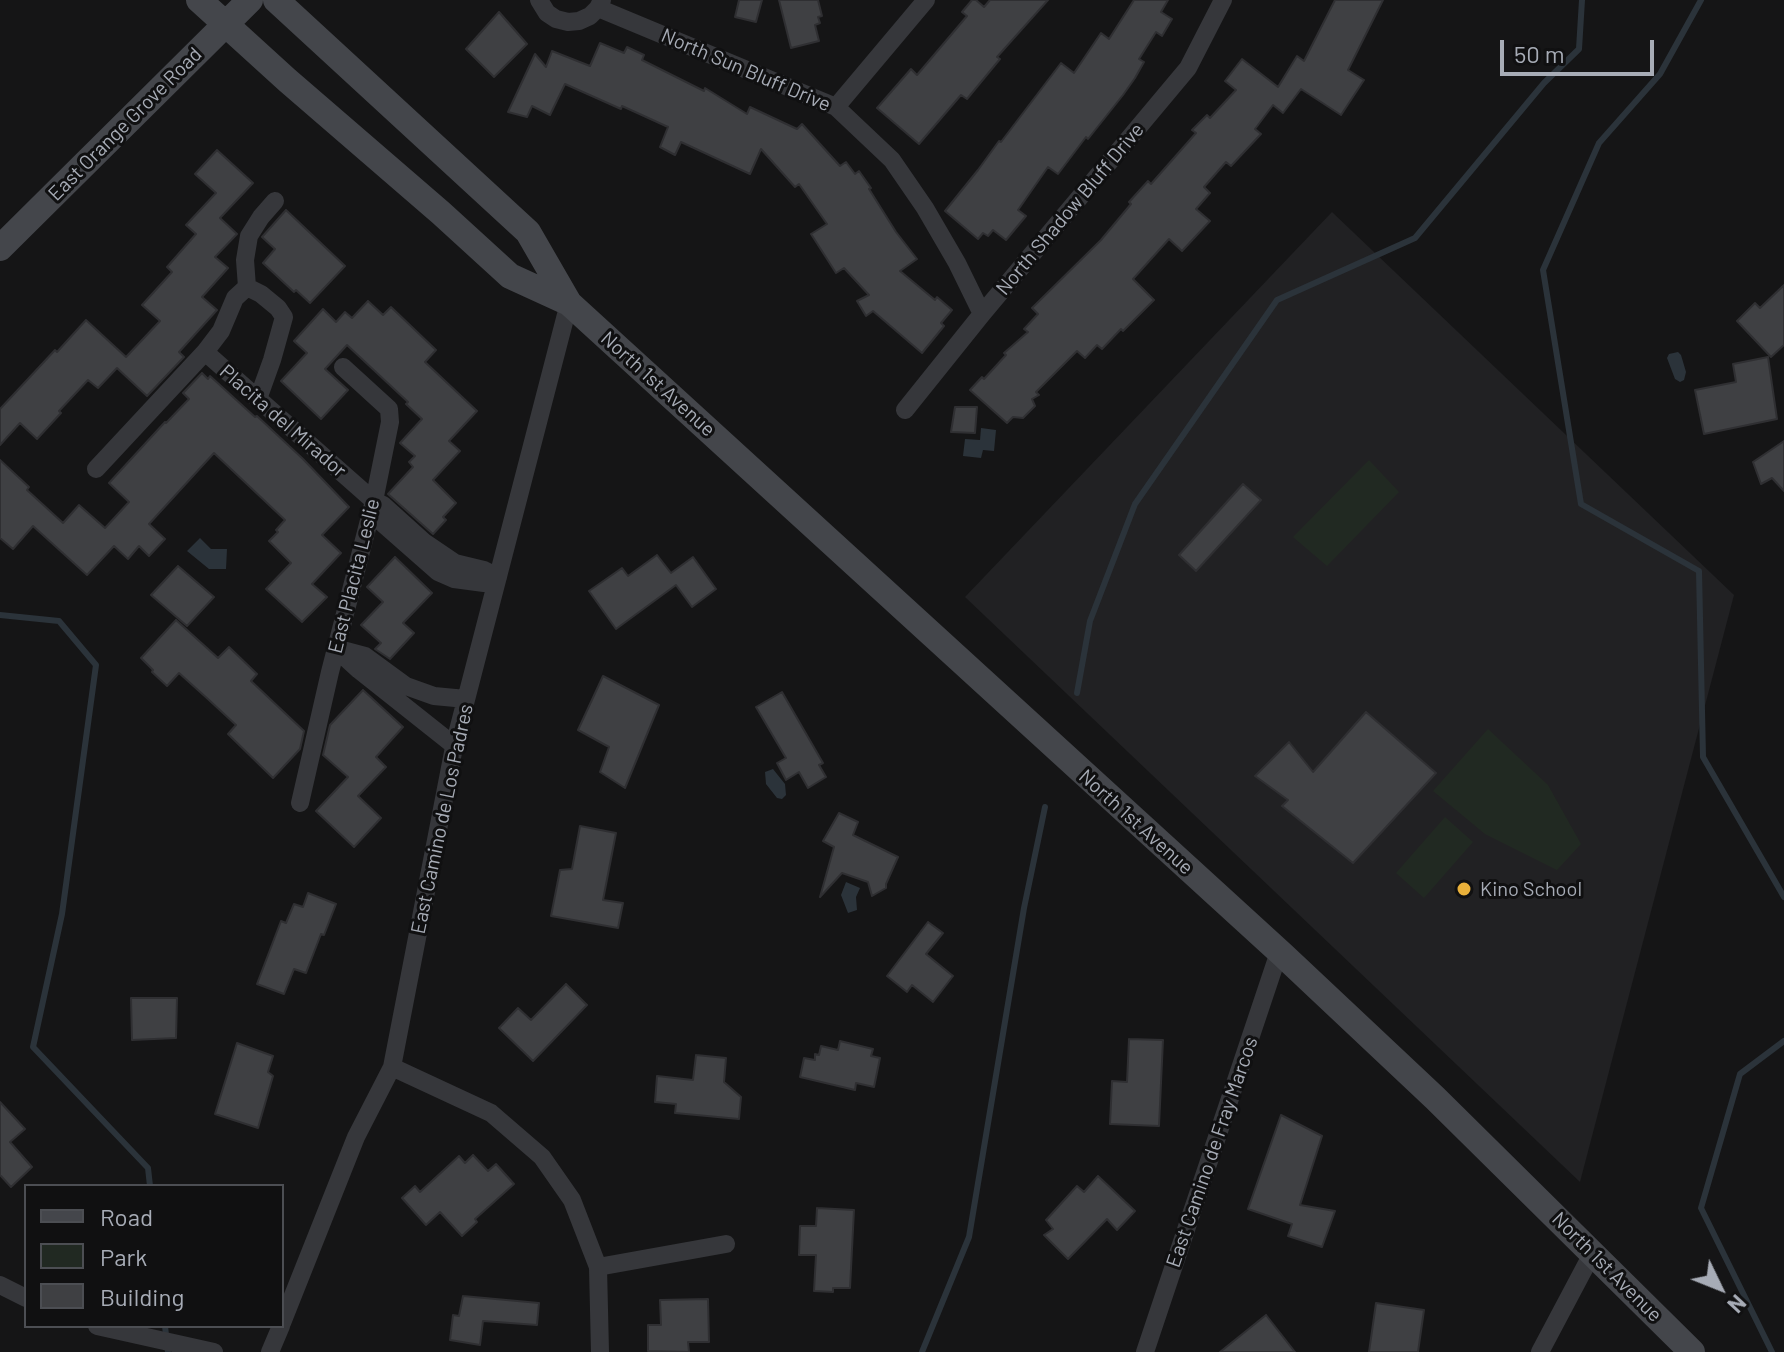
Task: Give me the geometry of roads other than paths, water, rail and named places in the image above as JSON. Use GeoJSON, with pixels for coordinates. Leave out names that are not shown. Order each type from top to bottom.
{"type":"FeatureCollection","features":[{"type":"Feature","properties":{"kind":"main road","name":"North 1st Avenue"},"geometry":{"type":"LineString","coordinates":[[199,0],[510,276],[569,303]]}},
{"type":"Feature","properties":{"kind":"main road","name":"East Orange Grove Road"},"geometry":{"type":"LineString","coordinates":[[0,248],[250,0]]}},
{"type":"Feature","properties":{"kind":"main road","name":"North 1st Avenue"},"geometry":{"type":"LineString","coordinates":[[276,0],[528,232],[569,303],[1279,952],[1435,1098],[1692,1352]]}},
{"type":"Feature","properties":{"kind":"street","name":"North Sun Bluff Drive"},"geometry":{"type":"LineString","coordinates":[[539,0],[547,13],[568,22],[590,16],[600,4],[836,107],[892,160],[925,208],[982,314]]}},
{"type":"Feature","properties":{"kind":"street"},"geometry":{"type":"LineString","coordinates":[[836,107],[926,0]]}},
{"type":"Feature","properties":{"kind":"street","name":"North Shadow Bluff Drive"},"geometry":{"type":"LineString","coordinates":[[905,410],[1188,68],[1223,0]]}},
{"type":"Feature","properties":{"kind":"street"},"geometry":{"type":"LineString","coordinates":[[247,287],[245,260],[249,236],[275,201]]}},
{"type":"Feature","properties":{"kind":"street"},"geometry":{"type":"LineString","coordinates":[[205,352],[221,331],[235,298],[247,287]]}},
{"type":"Feature","properties":{"kind":"street"},"geometry":{"type":"LineString","coordinates":[[247,287],[261,294],[284,317],[258,399]]}},
{"type":"Feature","properties":{"kind":"street","name":"East Camino de Los Padres"},"geometry":{"type":"LineString","coordinates":[[284,1317],[356,1137],[392,1067],[455,742],[569,303]]}},
{"type":"Feature","properties":{"kind":"street","name":"Placita del Mirador"},"geometry":{"type":"LineString","coordinates":[[96,469],[205,352],[374,501],[380,521],[438,572],[475,583],[498,577]]}},
{"type":"Feature","properties":{"kind":"street","name":"East Placita Leslie"},"geometry":{"type":"LineString","coordinates":[[300,803],[335,648],[374,501],[390,422],[389,409],[343,367]]}},
{"type":"Feature","properties":{"kind":"street"},"geometry":{"type":"LineString","coordinates":[[335,648],[365,656],[406,686],[434,696],[466,699]]}},
{"type":"Feature","properties":{"kind":"street"},"geometry":{"type":"LineString","coordinates":[[335,648],[451,743],[455,742]]}},
{"type":"Feature","properties":{"kind":"street","name":"East Camino de Fray Marcos"},"geometry":{"type":"LineString","coordinates":[[1145,1352],[1279,952]]}},
{"type":"Feature","properties":{"kind":"street"},"geometry":{"type":"LineString","coordinates":[[392,1067],[491,1113],[542,1157],[572,1200],[598,1267],[600,1352]]}},
{"type":"Feature","properties":{"kind":"street"},"geometry":{"type":"LineString","coordinates":[[598,1267],[726,1244]]}},
{"type":"Feature","properties":{"kind":"street"},"geometry":{"type":"LineString","coordinates":[[1540,1352],[1593,1252]]}},
{"type":"Feature","properties":{"kind":"street"},"geometry":{"type":"LineString","coordinates":[[0,1285],[24,1297]]}},
{"type":"Feature","properties":{"kind":"street"},"geometry":{"type":"LineString","coordinates":[[106,1328],[214,1352]]}},
{"type":"Feature","properties":{"kind":"street","name":"East Camino de Los Padres"},"geometry":{"type":"LineString","coordinates":[[270,1352],[279,1328]]}},
{"type":"Feature","properties":{"kind":"waterway"},"geometry":{"type":"LineString","coordinates":[[1077,693],[1090,621],[1135,504],[1277,300],[1415,238],[1544,83],[1579,49],[1582,0]]}},
{"type":"Feature","properties":{"kind":"waterway"},"geometry":{"type":"LineString","coordinates":[[1701,0],[1660,74],[1599,143],[1543,270],[1581,504],[1699,571],[1703,757],[1784,897]]}},
{"type":"Feature","properties":{"kind":"waterway"},"geometry":{"type":"LineString","coordinates":[[0,615],[59,621],[96,665],[62,914],[33,1047],[148,1168],[150,1184]]}},
{"type":"Feature","properties":{"kind":"waterway"},"geometry":{"type":"LineString","coordinates":[[922,1352],[969,1237],[1024,908],[1045,807]]}},
{"type":"Feature","properties":{"kind":"waterway"},"geometry":{"type":"LineString","coordinates":[[1772,1352],[1701,1208],[1740,1074],[1784,1041]]}},
{"type":"Feature","properties":{"kind":"waterway"},"geometry":{"type":"LineString","coordinates":[[165,1328],[168,1352]]}},
{"type":"Feature","properties":{"kind":"place","name":"Kino School"},"geometry":{"type":"Point","coordinates":[1464,889]}}]}
